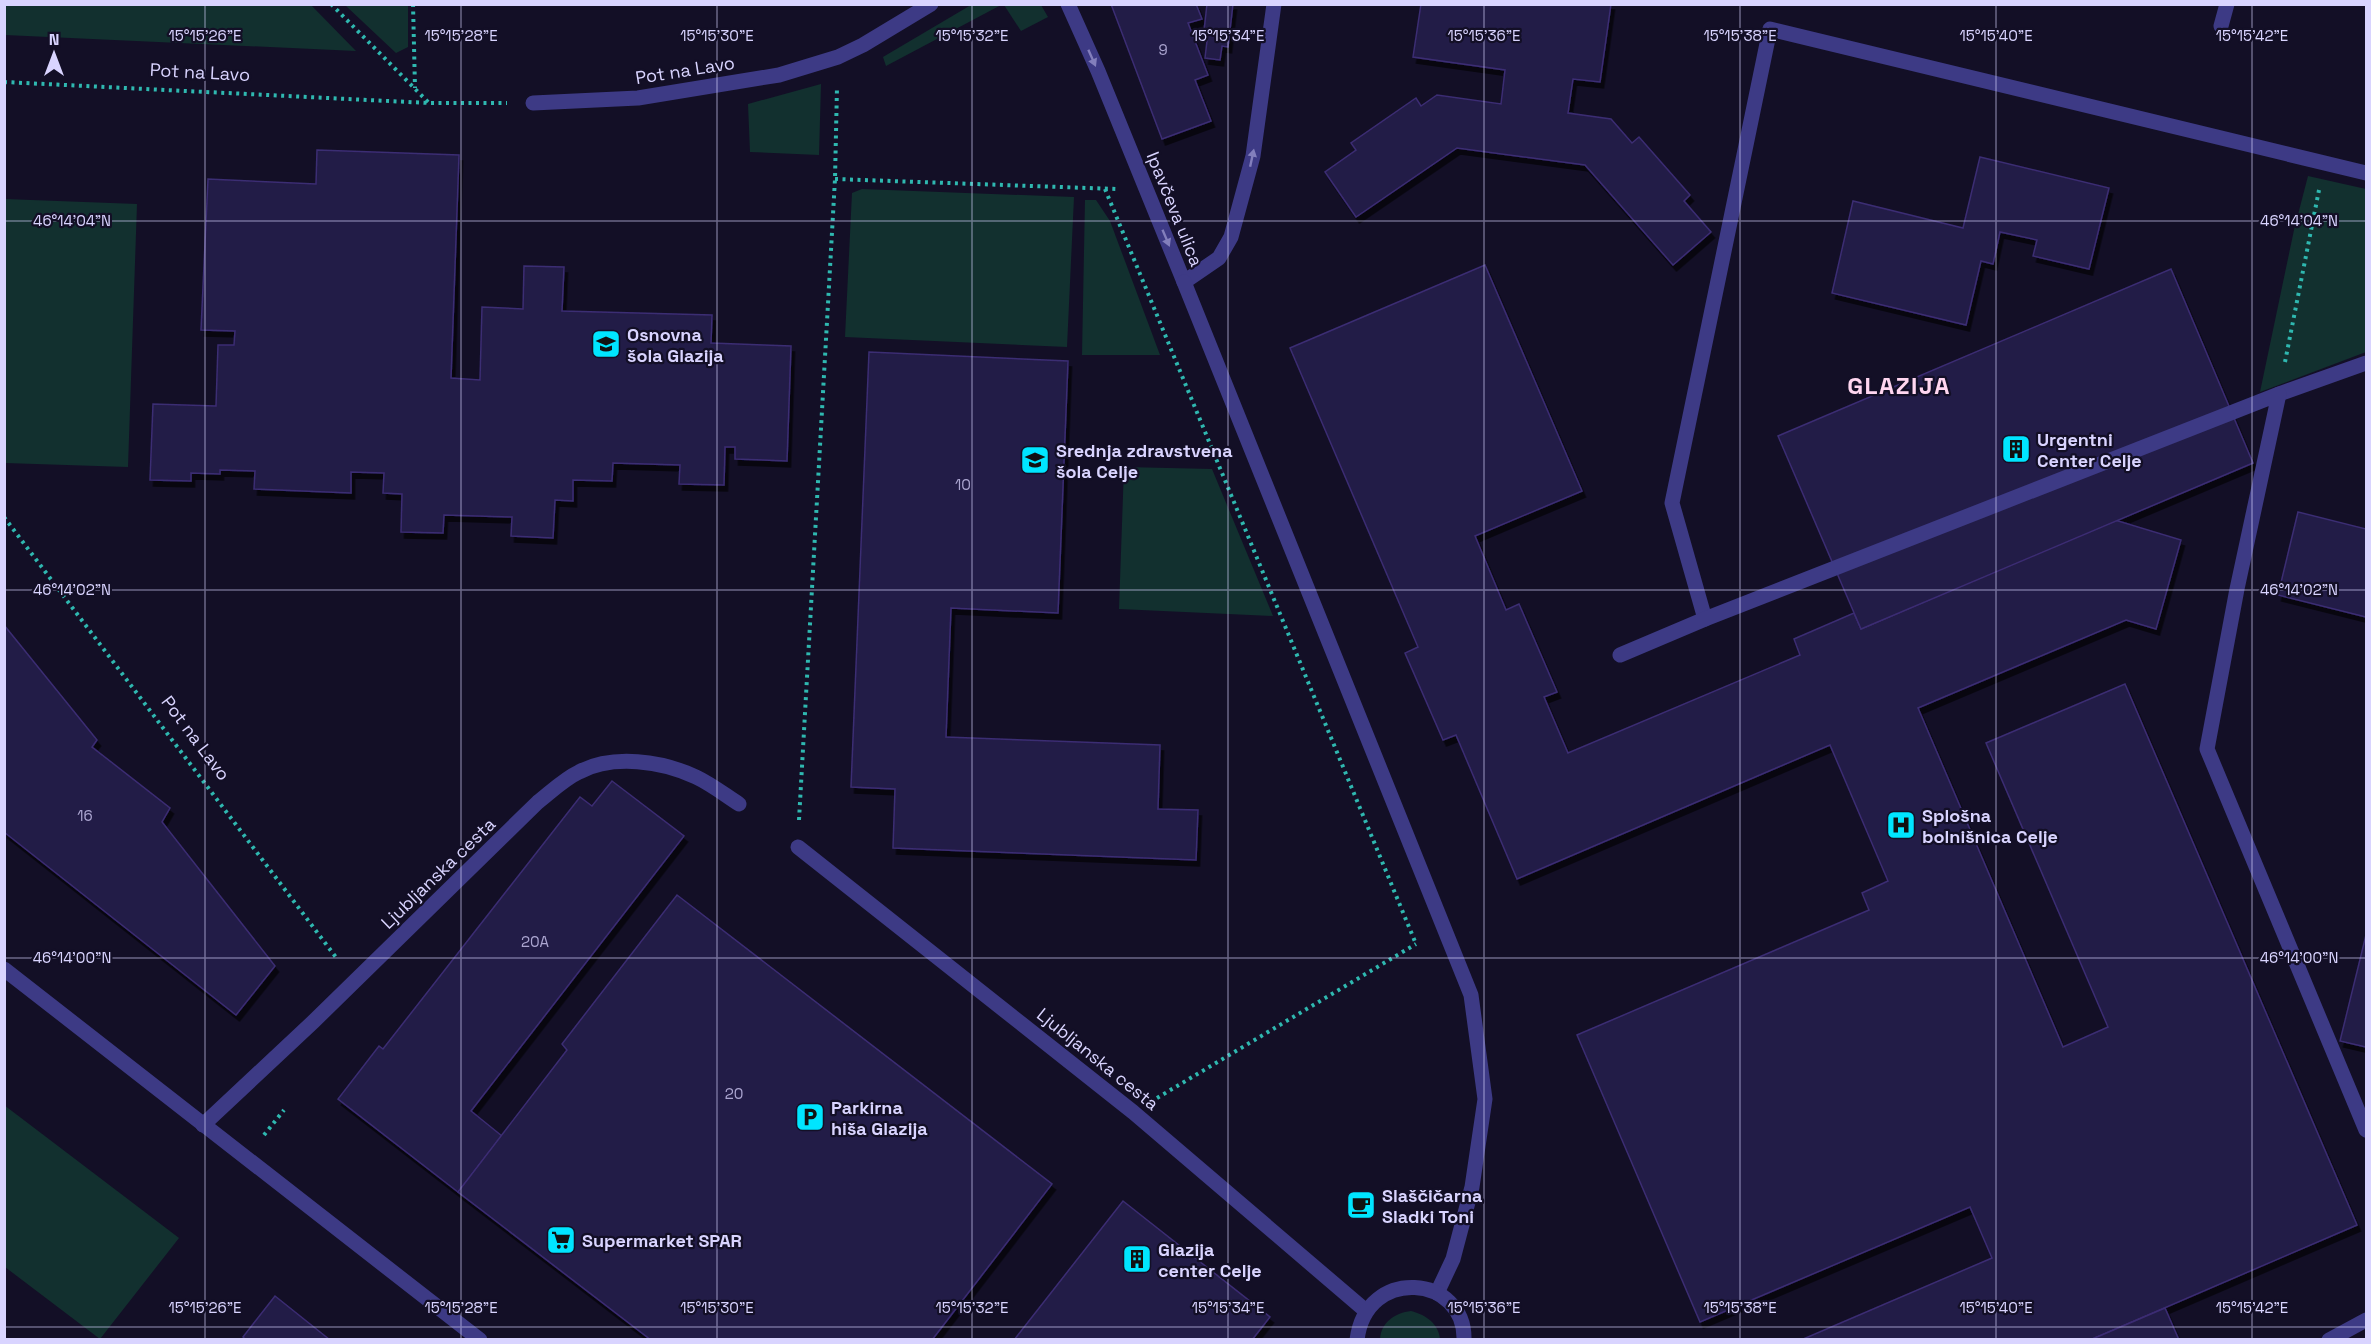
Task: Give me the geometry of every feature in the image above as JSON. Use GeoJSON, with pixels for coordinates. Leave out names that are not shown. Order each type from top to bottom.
{"type":"FeatureCollection","features":[{"type":"Feature","properties":{"kind":"street","name":"Pot na Lavo"},"geometry":{"type":"LineString","coordinates":[[533,103],[638,98],[779,75],[838,57],[863,45],[931,4]]}},
{"type":"Feature","properties":{"kind":"street","name":"Ipavčeva ulica"},"geometry":{"type":"LineString","coordinates":[[1068,4],[1098,70],[1184,282],[1219,258],[1231,237],[1253,156],[1274,4]]}},
{"type":"Feature","properties":{"kind":"street"},"geometry":{"type":"LineString","coordinates":[[2221,26],[2227,4]]}},
{"type":"Feature","properties":{"kind":"street"},"geometry":{"type":"LineString","coordinates":[[1705,619],[1672,503],[1770,29],[2367,173]]}},
{"type":"Feature","properties":{"kind":"street"},"geometry":{"type":"LineString","coordinates":[[1184,282],[1471,995],[1485,1099],[1472,1187],[1453,1259],[1437,1293]]}},
{"type":"Feature","properties":{"kind":"street"},"geometry":{"type":"LineString","coordinates":[[1620,655],[1705,619],[2279,394],[2367,363]]}},
{"type":"Feature","properties":{"kind":"street"},"geometry":{"type":"LineString","coordinates":[[2279,394],[2237,589],[2207,749],[2367,1130]]}},
{"type":"Feature","properties":{"kind":"street","name":"Ljubljanska cesta"},"geometry":{"type":"LineString","coordinates":[[203,1125],[354,982],[538,802],[578,772],[594,765],[613,761],[654,765],[696,777],[739,804]]}},
{"type":"Feature","properties":{"kind":"street","name":"Ljubljanska cesta"},"geometry":{"type":"LineString","coordinates":[[798,847],[1133,1112],[1366,1311]]}},
{"type":"Feature","properties":{"kind":"street"},"geometry":{"type":"LineString","coordinates":[[4,969],[480,1340]]}},
{"type":"Feature","properties":{"kind":"street"},"geometry":{"type":"LineString","coordinates":[[1358,1340],[1359,1327],[1366,1311],[1376,1299],[1390,1291],[1405,1287],[1422,1288],[1437,1293],[1450,1304],[1460,1317],[1464,1340]]}},
{"type":"Feature","properties":{"kind":"street"},"geometry":{"type":"LineString","coordinates":[[2329,1340],[2367,1320]]}},
{"type":"Feature","properties":{"kind":"path"},"geometry":{"type":"LineString","coordinates":[[331,4],[429,103]]}},
{"type":"Feature","properties":{"kind":"path"},"geometry":{"type":"LineString","coordinates":[[413,4],[415,89]]}},
{"type":"Feature","properties":{"kind":"path"},"geometry":{"type":"LineString","coordinates":[[798,847],[835,179],[838,57]]}},
{"type":"Feature","properties":{"kind":"path","name":"Pot na Lavo"},"geometry":{"type":"LineString","coordinates":[[4,82],[429,103],[533,103]]}},
{"type":"Feature","properties":{"kind":"path"},"geometry":{"type":"LineString","coordinates":[[2279,394],[2325,163]]}},
{"type":"Feature","properties":{"kind":"path"},"geometry":{"type":"LineString","coordinates":[[835,179],[1145,189]]}},
{"type":"Feature","properties":{"kind":"path"},"geometry":{"type":"LineString","coordinates":[[1105,189],[1416,944]]}},
{"type":"Feature","properties":{"kind":"path","name":"Pot na Lavo"},"geometry":{"type":"LineString","coordinates":[[4,517],[325,940],[354,982]]}},
{"type":"Feature","properties":{"kind":"path"},"geometry":{"type":"LineString","coordinates":[[1133,1112],[1443,927]]}},
{"type":"Feature","properties":{"kind":"green space"},"geometry":{"type":"Polygon","coordinates":[[[310,4],[356,51],[5,35],[5,5],[310,4]]]}},
{"type":"Feature","properties":{"kind":"green space"},"geometry":{"type":"Polygon","coordinates":[[[345,5],[408,5],[408,47],[396,53],[345,5]]]}},
{"type":"Feature","properties":{"kind":"green space"},"geometry":{"type":"Polygon","coordinates":[[[971,5],[1001,5],[886,66],[883,57],[971,5]]]}},
{"type":"Feature","properties":{"kind":"green space"},"geometry":{"type":"Polygon","coordinates":[[[1004,5],[1041,5],[1048,17],[1021,31],[1004,5]]]}},
{"type":"Feature","properties":{"kind":"green space"},"geometry":{"type":"Polygon","coordinates":[[[821,84],[819,155],[750,152],[748,104],[821,84]]]}},
{"type":"Feature","properties":{"kind":"green space"},"geometry":{"type":"Polygon","coordinates":[[[2308,176],[2366,189],[2366,352],[2260,392],[2294,230],[2308,176]]]}},
{"type":"Feature","properties":{"kind":"green space"},"geometry":{"type":"Polygon","coordinates":[[[862,189],[1074,197],[1067,347],[845,337],[852,193],[862,189]]]}},
{"type":"Feature","properties":{"kind":"green space"},"geometry":{"type":"Polygon","coordinates":[[[5,199],[137,204],[128,467],[5,463],[5,199]]]}},
{"type":"Feature","properties":{"kind":"green space"},"geometry":{"type":"Polygon","coordinates":[[[1085,200],[1096,200],[1110,221],[1160,355],[1082,355],[1085,200]]]}},
{"type":"Feature","properties":{"kind":"green space"},"geometry":{"type":"Polygon","coordinates":[[[1124,467],[1212,469],[1273,616],[1119,609],[1124,467]]]}},
{"type":"Feature","properties":{"kind":"green space"},"geometry":{"type":"Polygon","coordinates":[[[4,1105],[179,1238],[100,1339],[5,1267],[4,1105]]]}},
{"type":"Feature","properties":{"kind":"green space"},"geometry":{"type":"Polygon","coordinates":[[[1411,1311],[1430,1320],[1437,1328],[1440,1339],[1380,1339],[1383,1328],[1390,1319],[1411,1311]]]}},
{"type":"Feature","properties":{"kind":"building"},"geometry":{"type":"Polygon","coordinates":[[[1111,4],[1196,4],[1202,19],[1188,23],[1208,75],[1195,80],[1211,121],[1162,139],[1111,4]]]}},
{"type":"Feature","properties":{"kind":"building"},"geometry":{"type":"Polygon","coordinates":[[[1207,4],[1233,4],[1228,47],[1222,46],[1220,60],[1205,58],[1208,32],[1204,31],[1207,4]]]}},
{"type":"Feature","properties":{"kind":"building"},"geometry":{"type":"Polygon","coordinates":[[[1421,4],[1611,4],[1600,82],[1573,79],[1568,113],[1611,119],[1632,143],[1639,137],[1690,195],[1684,201],[1711,232],[1673,265],[1585,165],[1457,148],[1356,217],[1325,172],[1356,150],[1351,143],[1416,98],[1421,106],[1437,95],[1501,104],[1505,70],[1413,57],[1421,4]]]}},
{"type":"Feature","properties":{"kind":"building","name":"Osnovna šola Glazija"},"geometry":{"type":"Polygon","coordinates":[[[317,150],[459,155],[451,378],[480,380],[482,307],[523,309],[524,266],[564,267],[562,311],[712,315],[711,343],[791,346],[787,461],[735,459],[735,447],[725,447],[724,485],[679,484],[680,465],[613,463],[612,481],[573,480],[573,501],[555,500],[553,538],[511,536],[512,517],[444,515],[443,533],[401,532],[402,494],[383,493],[384,473],[351,472],[351,493],[254,489],[255,471],[220,470],[220,474],[191,473],[191,481],[150,480],[153,404],[216,406],[218,345],[234,345],[235,331],[201,330],[208,179],[316,184],[317,150]]]}},
{"type":"Feature","properties":{"kind":"building"},"geometry":{"type":"Polygon","coordinates":[[[1980,157],[2109,188],[2089,269],[2033,256],[2037,240],[2000,232],[1993,264],[1981,261],[1966,325],[1832,293],[1853,201],[1963,228],[1980,157]]]}},
{"type":"Feature","properties":{"kind":"building"},"geometry":{"type":"Polygon","coordinates":[[[1485,265],[1582,491],[1475,536],[1506,610],[1519,604],[1557,692],[1544,697],[1568,753],[1800,655],[1794,639],[1854,613],[1861,629],[2115,520],[2181,540],[2156,629],[2126,620],[1918,708],[2063,1047],[2108,1027],[1986,743],[2125,684],[2357,1225],[2090,1340],[1801,1340],[1992,1258],[1970,1207],[1700,1322],[1577,1035],[1869,910],[1862,893],[1888,881],[1830,745],[1517,879],[1456,735],[1443,740],[1405,653],[1418,647],[1290,348],[1485,265]]]}},
{"type":"Feature","properties":{"kind":"building","name":"Urgentni Center Celje"},"geometry":{"type":"Polygon","coordinates":[[[2171,269],[2253,463],[1861,629],[1778,436],[2171,269]]]}},
{"type":"Feature","properties":{"kind":"building"},"geometry":{"type":"Polygon","coordinates":[[[869,352],[1068,361],[1058,613],[951,608],[946,737],[1160,745],[1158,809],[1198,810],[1196,860],[893,848],[895,789],[851,787],[869,352]]]}},
{"type":"Feature","properties":{"kind":"building"},"geometry":{"type":"Polygon","coordinates":[[[2298,512],[2366,529],[2366,617],[2278,595],[2298,512]]]}},
{"type":"Feature","properties":{"kind":"building"},"geometry":{"type":"Polygon","coordinates":[[[4,625],[97,740],[92,747],[170,808],[162,822],[275,966],[236,1015],[4,832],[4,625]]]}},
{"type":"Feature","properties":{"kind":"building"},"geometry":{"type":"Polygon","coordinates":[[[612,781],[684,836],[471,1111],[502,1136],[458,1192],[338,1099],[379,1046],[383,1049],[580,797],[592,806],[612,781]]]}},
{"type":"Feature","properties":{"kind":"building"},"geometry":{"type":"Polygon","coordinates":[[[677,895],[1052,1184],[932,1340],[651,1340],[458,1192],[567,1050],[562,1044],[677,895]]]}},
{"type":"Feature","properties":{"kind":"building"},"geometry":{"type":"Polygon","coordinates":[[[2366,935],[2366,1047],[2340,1041],[2366,935]]]}},
{"type":"Feature","properties":{"kind":"building","name":"Glazija center Celje"},"geometry":{"type":"Polygon","coordinates":[[[1123,1201],[1270,1317],[1252,1340],[1014,1340],[1123,1201]]]}},
{"type":"Feature","properties":{"kind":"building"},"geometry":{"type":"Polygon","coordinates":[[[275,1296],[330,1340],[246,1340],[243,1337],[275,1296]]]}},
{"type":"Feature","properties":{"kind":"building"},"geometry":{"type":"Polygon","coordinates":[[[2165,1308],[2179,1340],[2090,1340],[2165,1308]]]}},
{"type":"Feature","properties":{"kind":"place","name":"Osnovna šola Glazija"},"geometry":{"type":"Point","coordinates":[606,344]}},
{"type":"Feature","properties":{"kind":"place","name":"Urgentni Center Celje"},"geometry":{"type":"Point","coordinates":[2016,449]}},
{"type":"Feature","properties":{"kind":"place","name":"Srednja zdravstvena šola Celje"},"geometry":{"type":"Point","coordinates":[1035,460]}},
{"type":"Feature","properties":{"kind":"place","name":"Splošna bolnišnica Celje"},"geometry":{"type":"Point","coordinates":[1901,825]}},
{"type":"Feature","properties":{"kind":"place","name":"Parkirna hiša Glazija"},"geometry":{"type":"Point","coordinates":[810,1117]}},
{"type":"Feature","properties":{"kind":"place","name":"Slaščičarna Sladki Toni"},"geometry":{"type":"Point","coordinates":[1361,1205]}},
{"type":"Feature","properties":{"kind":"place","name":"Supermarket SPAR"},"geometry":{"type":"Point","coordinates":[561,1240]}},
{"type":"Feature","properties":{"kind":"place","name":"Glazija center Celje"},"geometry":{"type":"Point","coordinates":[1137,1259]}},
{"type":"Feature","properties":{"kind":"district","name":"GLAZIJA"},"geometry":{"type":"Point","coordinates":[1899,385]}}]}
